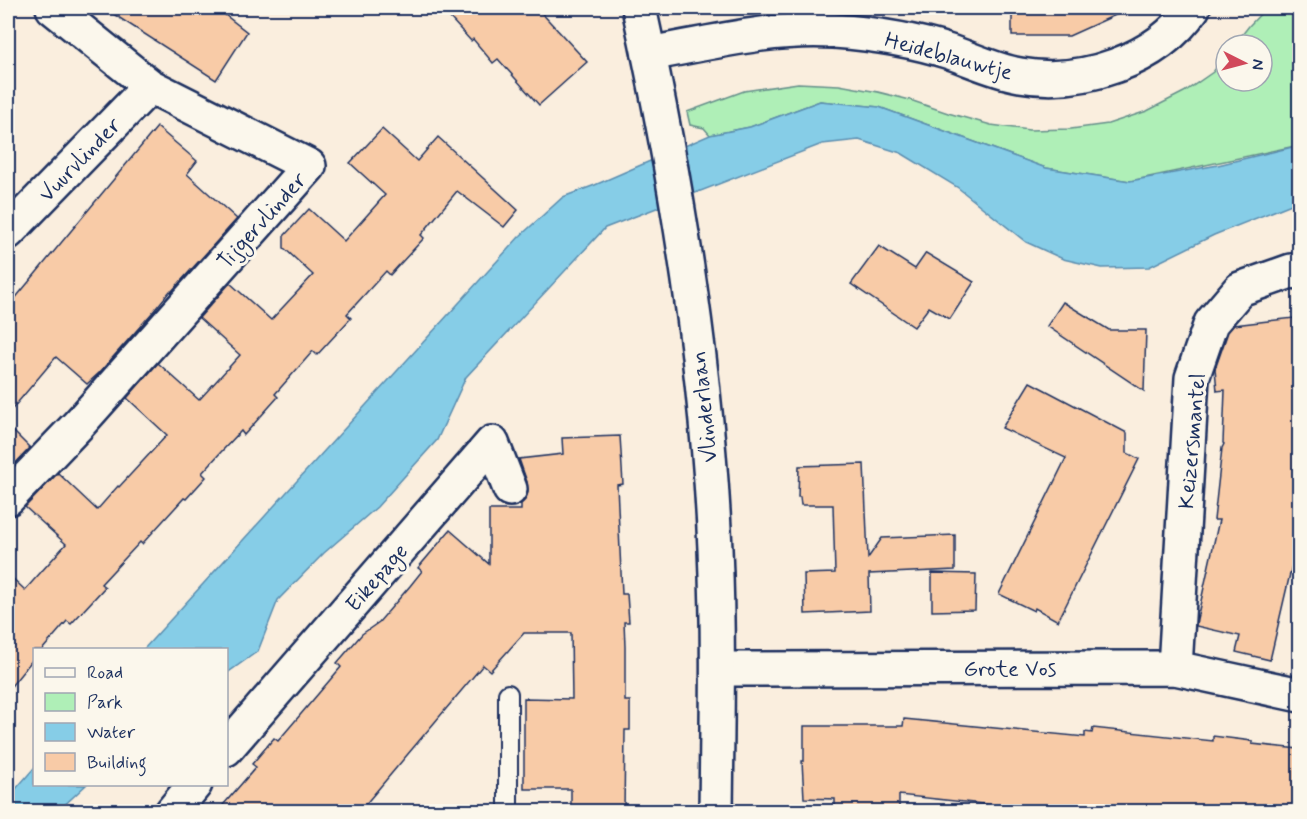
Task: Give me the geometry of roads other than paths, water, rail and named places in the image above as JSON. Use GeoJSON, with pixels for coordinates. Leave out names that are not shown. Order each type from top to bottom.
{"type":"FeatureCollection","features":[{"type":"Feature","properties":{"kind":"street","name":"Tijgervlinder"},"geometry":{"type":"LineString","coordinates":[[8,498],[78,425],[309,166],[150,86],[53,8]]}},
{"type":"Feature","properties":{"kind":"street","name":"Vlinderlaan"},"geometry":{"type":"LineString","coordinates":[[639,8],[666,134],[683,234],[705,407],[715,548],[718,669],[716,812]]}},
{"type":"Feature","properties":{"kind":"street","name":"Heideblauwtje"},"geometry":{"type":"LineString","coordinates":[[649,54],[750,35],[791,31],[832,31],[872,34],[911,41],[1018,75],[1050,78],[1082,75],[1112,68],[1141,54],[1167,36],[1193,8]]}},
{"type":"Feature","properties":{"kind":"street","name":"Vuurvlinder"},"geometry":{"type":"LineString","coordinates":[[8,232],[150,86]]}},
{"type":"Feature","properties":{"kind":"street","name":"Keizersmantel"},"geometry":{"type":"LineString","coordinates":[[1175,668],[1192,378],[1211,323],[1240,289],[1291,271],[1299,272]]}},
{"type":"Feature","properties":{"kind":"street","name":"Eikepage"},"geometry":{"type":"LineString","coordinates":[[228,747],[492,443],[510,489]]}},
{"type":"Feature","properties":{"kind":"street","name":"Grote Vos"},"geometry":{"type":"LineString","coordinates":[[718,669],[1175,668],[1299,695]]}},
{"type":"Feature","properties":{"kind":"street"},"geometry":{"type":"LineString","coordinates":[[172,812],[193,786]]}},
{"type":"Feature","properties":{"kind":"lane"},"geometry":{"type":"LineString","coordinates":[[508,694],[508,812]]}},
{"type":"Feature","properties":{"kind":"water"},"geometry":{"type":"Polygon","coordinates":[[[820,101],[879,107],[1046,168],[1130,181],[1218,165],[1297,146],[1294,127],[1299,133],[1299,201],[1214,235],[1149,267],[1102,268],[1063,259],[1026,242],[957,187],[901,153],[859,140],[822,144],[605,228],[466,377],[437,440],[377,507],[324,553],[278,600],[258,651],[228,672],[228,648],[145,648],[519,237],[563,197],[710,135],[750,127],[820,101]]]}},
{"type":"Feature","properties":{"kind":"water"},"geometry":{"type":"Polygon","coordinates":[[[33,769],[33,786],[85,786],[58,811],[8,811],[8,798],[33,769]]]}}]}
